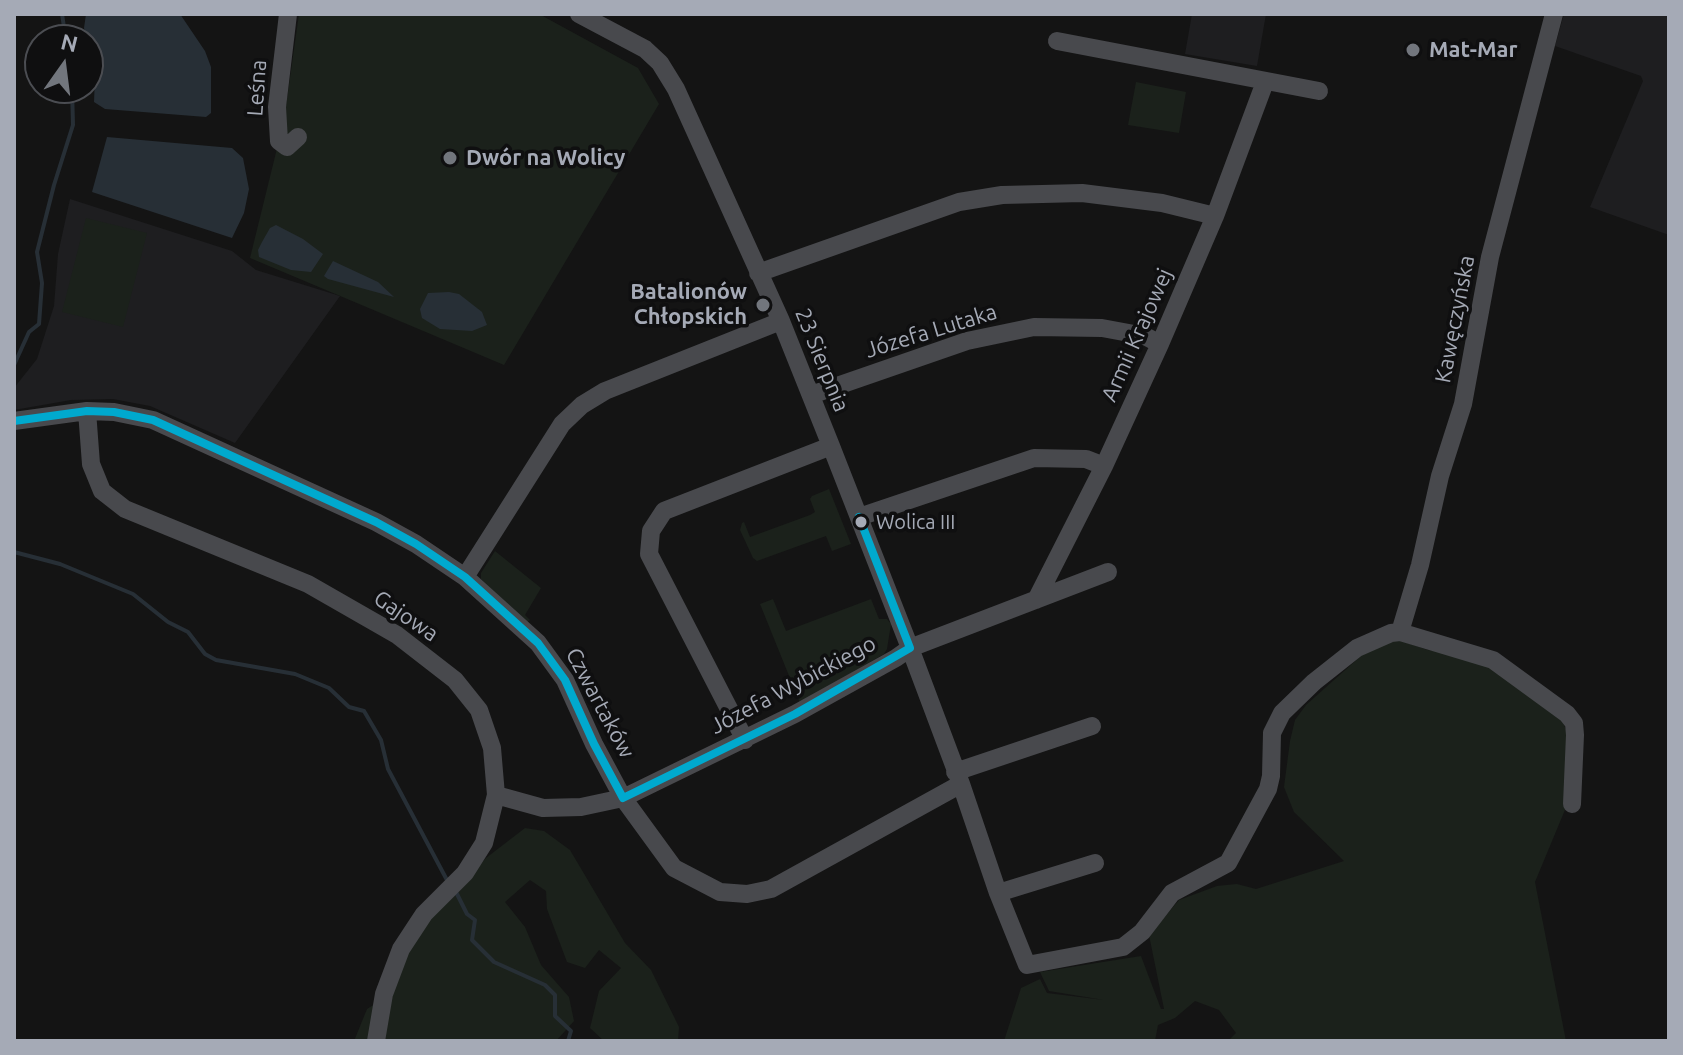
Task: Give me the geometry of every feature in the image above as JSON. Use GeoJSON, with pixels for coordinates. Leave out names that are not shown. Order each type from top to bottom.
{"type":"FeatureCollection","features":[{"type":"Feature","properties":{"kind":"street","name":"Leśna"},"geometry":{"type":"LineString","coordinates":[[288,14],[277,107],[279,141],[287,147],[298,137]]}},
{"type":"Feature","properties":{"kind":"street","name":"23 Sierpnia"},"geometry":{"type":"LineString","coordinates":[[579,14],[645,49],[660,63],[676,89],[781,321],[811,395],[910,648],[1027,965],[1123,947],[1142,932],[1172,893],[1228,863],[1268,789],[1272,733],[1282,713],[1334,665],[1369,642],[1400,632]]}},
{"type":"Feature","properties":{"kind":"street","name":"Kawęczyńska"},"geometry":{"type":"LineString","coordinates":[[1400,632],[1420,565],[1440,476],[1465,396],[1490,257],[1554,14]]}},
{"type":"Feature","properties":{"kind":"street"},"geometry":{"type":"LineString","coordinates":[[1057,41],[1319,91]]}},
{"type":"Feature","properties":{"kind":"street","name":"Armii Krajowej"},"geometry":{"type":"LineString","coordinates":[[1036,600],[1104,466],[1160,344],[1215,216],[1265,82]]}},
{"type":"Feature","properties":{"kind":"street"},"geometry":{"type":"LineString","coordinates":[[758,273],[959,202],[1002,195],[1109,195],[1162,203],[1215,216]]}},
{"type":"Feature","properties":{"kind":"street"},"geometry":{"type":"LineString","coordinates":[[465,577],[562,424],[582,405],[605,391],[781,321]]}},
{"type":"Feature","properties":{"kind":"street","name":"Józefa Lutaka"},"geometry":{"type":"LineString","coordinates":[[811,395],[967,341],[1034,327],[1102,328],[1145,336],[1160,344]]}},
{"type":"Feature","properties":{"kind":"street"},"geometry":{"type":"LineString","coordinates":[[14,421],[87,411]]}},
{"type":"Feature","properties":{"kind":"street","name":"Czwartaków"},"geometry":{"type":"LineString","coordinates":[[87,411],[114,412],[153,420],[376,522],[465,577],[538,643],[552,661],[565,680],[623,798],[674,868],[720,892],[747,894],[771,889],[958,778]]}},
{"type":"Feature","properties":{"kind":"street","name":"Gajowa"},"geometry":{"type":"LineString","coordinates":[[87,411],[91,464],[102,491],[125,509],[308,584],[397,635],[455,680],[479,710],[492,748],[496,795],[484,843],[453,884],[424,914],[395,960],[384,994],[376,1041]]}},
{"type":"Feature","properties":{"kind":"street"},"geometry":{"type":"LineString","coordinates":[[745,740],[649,554],[651,531],[664,511],[831,446]]}},
{"type":"Feature","properties":{"kind":"street"},"geometry":{"type":"LineString","coordinates":[[859,517],[1034,458],[1086,459],[1104,466]]}},
{"type":"Feature","properties":{"kind":"street","name":"Józefa Wybickiego"},"geometry":{"type":"LineString","coordinates":[[496,795],[543,808],[581,807],[623,798],[745,740],[910,648],[1108,572]]}},
{"type":"Feature","properties":{"kind":"street"},"geometry":{"type":"LineString","coordinates":[[1400,632],[1493,660],[1567,714],[1574,723],[1575,735],[1572,804]]}},
{"type":"Feature","properties":{"kind":"street"},"geometry":{"type":"LineString","coordinates":[[958,778],[1092,726]]}},
{"type":"Feature","properties":{"kind":"street"},"geometry":{"type":"LineString","coordinates":[[998,893],[1095,863]]}},
{"type":"Feature","properties":{"kind":"shaded area"},"geometry":{"type":"Polygon","coordinates":[[[86,14],[180,14],[205,51],[211,67],[211,113],[206,117],[105,109],[97,104],[104,104],[104,24],[85,24],[86,14]]]}},
{"type":"Feature","properties":{"kind":"shaded area"},"geometry":{"type":"Polygon","coordinates":[[[299,14],[539,14],[638,68],[659,104],[504,365],[250,258],[284,120],[299,14]]]}},
{"type":"Feature","properties":{"kind":"shaded area"},"geometry":{"type":"Polygon","coordinates":[[[1192,14],[1266,14],[1257,66],[1185,54],[1192,14]]]}},
{"type":"Feature","properties":{"kind":"shaded area"},"geometry":{"type":"Polygon","coordinates":[[[1564,14],[1669,14],[1669,235],[1590,207],[1643,81],[1641,76],[1555,46],[1564,14]]]}},
{"type":"Feature","properties":{"kind":"shaded area"},"geometry":{"type":"Polygon","coordinates":[[[1136,82],[1186,92],[1179,133],[1128,125],[1136,82]]]}},
{"type":"Feature","properties":{"kind":"shaded area"},"geometry":{"type":"Polygon","coordinates":[[[107,137],[232,148],[243,158],[249,189],[244,213],[232,238],[92,192],[107,137]]]}},
{"type":"Feature","properties":{"kind":"shaded area"},"geometry":{"type":"Polygon","coordinates":[[[70,199],[232,251],[256,270],[340,296],[235,443],[150,406],[113,399],[71,400],[14,410],[14,388],[37,359],[54,306],[58,254],[70,199]]]}},
{"type":"Feature","properties":{"kind":"shaded area"},"geometry":{"type":"Polygon","coordinates":[[[86,218],[147,233],[123,327],[62,312],[86,218]]]}},
{"type":"Feature","properties":{"kind":"shaded area"},"geometry":{"type":"Polygon","coordinates":[[[276,225],[323,254],[311,272],[291,270],[259,257],[262,242],[270,228],[276,225]]]}},
{"type":"Feature","properties":{"kind":"shaded area"},"geometry":{"type":"Polygon","coordinates":[[[333,261],[378,282],[394,297],[328,279],[324,276],[333,261]]]}},
{"type":"Feature","properties":{"kind":"shaded area"},"geometry":{"type":"Polygon","coordinates":[[[428,293],[459,294],[482,312],[487,325],[472,331],[440,329],[422,318],[420,309],[428,293]]]}},
{"type":"Feature","properties":{"kind":"shaded area"},"geometry":{"type":"Polygon","coordinates":[[[829,489],[851,544],[832,551],[826,536],[757,561],[753,558],[740,530],[742,523],[750,537],[810,515],[815,512],[810,499],[812,496],[829,489]]]}},
{"type":"Feature","properties":{"kind":"shaded area"},"geometry":{"type":"Polygon","coordinates":[[[495,551],[541,588],[525,615],[530,620],[526,623],[481,579],[481,573],[495,551]]]}},
{"type":"Feature","properties":{"kind":"shaded area"},"geometry":{"type":"Polygon","coordinates":[[[773,599],[786,631],[871,599],[879,619],[887,619],[891,624],[887,649],[884,654],[800,703],[760,604],[773,599]]]}},
{"type":"Feature","properties":{"kind":"shaded area"},"geometry":{"type":"Polygon","coordinates":[[[1396,639],[1428,650],[1466,656],[1489,667],[1560,716],[1569,736],[1567,805],[1535,882],[1566,1041],[1228,1041],[1236,1033],[1219,1010],[1195,1001],[1175,1018],[1158,1025],[1155,1041],[1004,1041],[1021,988],[1040,979],[1047,993],[1104,1000],[1049,991],[1040,972],[1141,956],[1161,1009],[1164,1009],[1149,935],[1179,900],[1217,886],[1237,884],[1256,889],[1344,861],[1294,812],[1284,787],[1290,741],[1295,720],[1306,705],[1362,655],[1396,639]]]}},
{"type":"Feature","properties":{"kind":"shaded area"},"geometry":{"type":"Polygon","coordinates":[[[525,828],[544,831],[570,850],[625,943],[651,970],[679,1027],[678,1041],[604,1041],[590,1028],[599,991],[621,968],[599,950],[585,968],[567,962],[547,909],[546,891],[530,880],[505,902],[525,927],[541,965],[569,997],[574,1021],[556,1041],[354,1041],[367,1009],[389,995],[396,969],[426,923],[486,858],[525,828]]]}},
{"type":"Feature","properties":{"kind":"waterway"},"geometry":{"type":"LineString","coordinates":[[62,14],[64,24]]}},
{"type":"Feature","properties":{"kind":"waterway"},"geometry":{"type":"LineString","coordinates":[[14,365],[29,332],[39,324],[42,283],[37,252],[73,125],[72,104]]}},
{"type":"Feature","properties":{"kind":"waterway"},"geometry":{"type":"LineString","coordinates":[[14,552],[60,564],[133,594],[168,622],[188,632],[205,654],[216,660],[295,674],[329,688],[349,707],[364,711],[381,740],[388,769],[448,882]]}},
{"type":"Feature","properties":{"kind":"waterway"},"geometry":{"type":"LineString","coordinates":[[456,892],[467,914],[475,920],[472,940],[494,962],[545,985],[555,995],[555,1016],[571,1031],[568,1041]]}},
{"type":"Feature","properties":{"kind":"transit line"},"geometry":{"type":"LineString","coordinates":[[14,421],[87,411],[114,412],[153,420],[376,522],[416,544],[465,577],[538,643],[565,680],[623,798],[795,714],[910,648],[859,517]]}},
{"type":"Feature","properties":{"kind":"place","name":"Mat-Mar"},"geometry":{"type":"Point","coordinates":[1413,50]}},
{"type":"Feature","properties":{"kind":"place","name":"Dwór na Wolicy"},"geometry":{"type":"Point","coordinates":[450,158]}},
{"type":"Feature","properties":{"kind":"place","name":"Batalionów Chłopskich"},"geometry":{"type":"Point","coordinates":[763,305]}},
{"type":"Feature","properties":{"kind":"place","name":"Wolica III"},"geometry":{"type":"Point","coordinates":[861,522]}}]}
